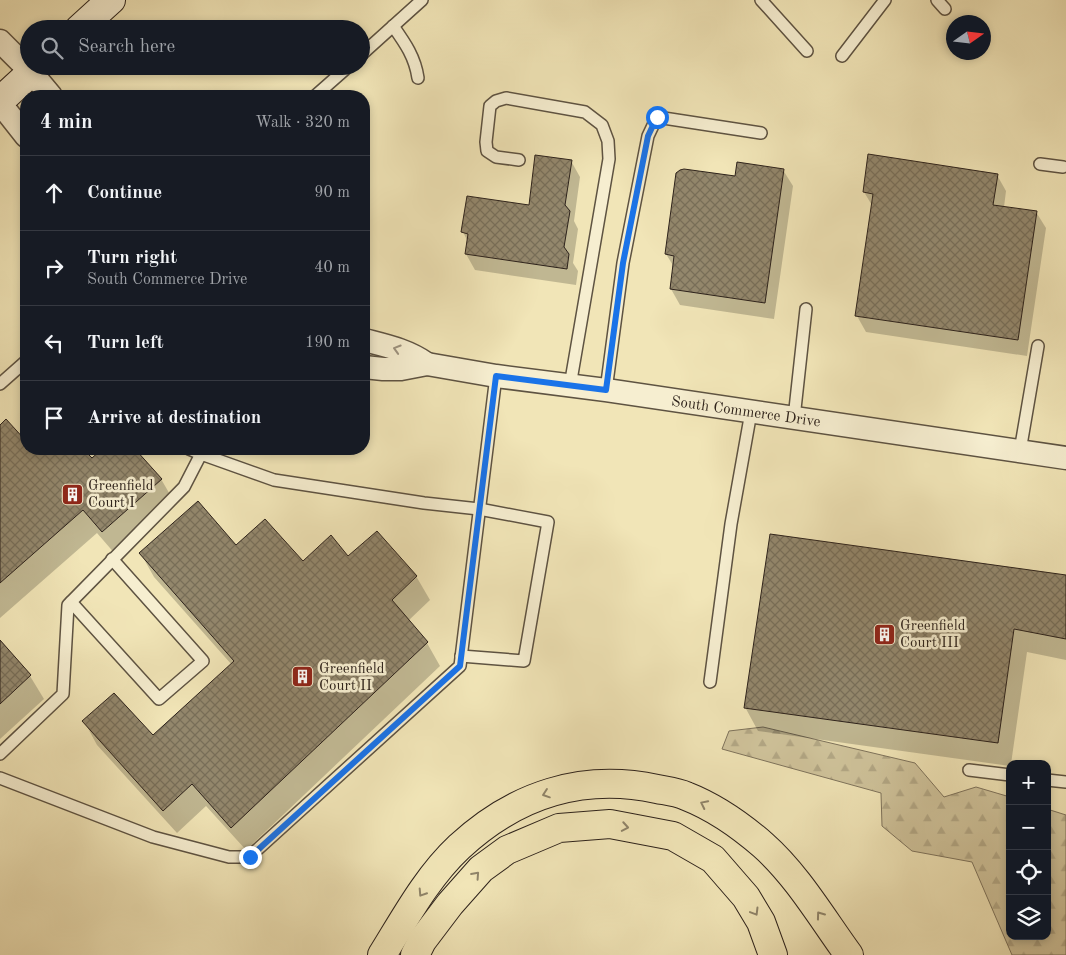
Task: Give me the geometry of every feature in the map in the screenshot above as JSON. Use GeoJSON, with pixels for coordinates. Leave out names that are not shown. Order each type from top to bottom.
{"type":"FeatureCollection","features":[{"type":"Feature","properties":{"kind":"highway"},"geometry":{"type":"LineString","coordinates":[[382,955],[432,878],[457,849],[478,830],[524,802],[556,790],[586,784],[611,784],[643,786],[684,795],[710,807],[740,826],[764,846],[794,879],[849,955]]}},
{"type":"Feature","properties":{"kind":"highway"},"geometry":{"type":"LineString","coordinates":[[415,955],[422,941],[450,904],[481,869],[507,850],[559,828],[610,824],[673,836],[713,859],[746,897],[761,922],[773,955]]}},
{"type":"Feature","properties":{"kind":"main road"},"geometry":{"type":"LineString","coordinates":[[89,20],[111,0]]}},
{"type":"Feature","properties":{"kind":"main road"},"geometry":{"type":"LineString","coordinates":[[0,102],[28,75]]}},
{"type":"Feature","properties":{"kind":"street"},"geometry":{"type":"LineString","coordinates":[[0,41],[20,57]]}},
{"type":"Feature","properties":{"kind":"street"},"geometry":{"type":"LineString","coordinates":[[38,75],[47,90]]}},
{"type":"Feature","properties":{"kind":"street"},"geometry":{"type":"LineString","coordinates":[[0,102],[20,128]]}},
{"type":"Feature","properties":{"kind":"street","name":"South Commerce Drive"},"geometry":{"type":"LineString","coordinates":[[370,342],[402,350],[427,364]]}},
{"type":"Feature","properties":{"kind":"street","name":"South Commerce Drive"},"geometry":{"type":"LineString","coordinates":[[370,368],[401,369],[427,364],[496,376],[606,390],[1066,458]]}},
{"type":"Feature","properties":{"kind":"lane"},"geometry":{"type":"LineString","coordinates":[[370,47],[422,0]]}},
{"type":"Feature","properties":{"kind":"lane"},"geometry":{"type":"LineString","coordinates":[[761,0],[807,51]]}},
{"type":"Feature","properties":{"kind":"lane"},"geometry":{"type":"LineString","coordinates":[[842,56],[885,0]]}},
{"type":"Feature","properties":{"kind":"lane"},"geometry":{"type":"LineString","coordinates":[[937,0],[945,9]]}},
{"type":"Feature","properties":{"kind":"lane"},"geometry":{"type":"LineString","coordinates":[[394,26],[411,53],[416,64],[418,78]]}},
{"type":"Feature","properties":{"kind":"lane"},"geometry":{"type":"LineString","coordinates":[[322,90],[338,75]]}},
{"type":"Feature","properties":{"kind":"lane"},"geometry":{"type":"LineString","coordinates":[[519,160],[496,157],[487,151],[486,142],[490,106],[496,101],[506,98],[585,112],[602,125],[608,141],[609,159],[570,386]]}},
{"type":"Feature","properties":{"kind":"lane"},"geometry":{"type":"LineString","coordinates":[[606,390],[623,263],[648,136],[657,117],[761,133]]}},
{"type":"Feature","properties":{"kind":"lane"},"geometry":{"type":"LineString","coordinates":[[1040,164],[1063,167]]}},
{"type":"Feature","properties":{"kind":"lane"},"geometry":{"type":"LineString","coordinates":[[794,418],[806,309]]}},
{"type":"Feature","properties":{"kind":"lane"},"geometry":{"type":"LineString","coordinates":[[1020,451],[1038,346]]}},
{"type":"Feature","properties":{"kind":"lane"},"geometry":{"type":"LineString","coordinates":[[0,384],[20,366]]}},
{"type":"Feature","properties":{"kind":"lane"},"geometry":{"type":"LineString","coordinates":[[0,778],[153,837],[229,857],[250,857],[460,666],[496,376]]}},
{"type":"Feature","properties":{"kind":"lane"},"geometry":{"type":"LineString","coordinates":[[710,682],[731,524],[751,412]]}},
{"type":"Feature","properties":{"kind":"lane"},"geometry":{"type":"LineString","coordinates":[[0,754],[63,694],[68,605],[184,487],[200,455]]}},
{"type":"Feature","properties":{"kind":"lane"},"geometry":{"type":"LineString","coordinates":[[212,455],[274,480],[424,503],[479,509],[548,522],[524,661],[462,656]]}},
{"type":"Feature","properties":{"kind":"lane"},"geometry":{"type":"LineString","coordinates":[[71,602],[159,699],[203,660],[112,559]]}},
{"type":"Feature","properties":{"kind":"lane"},"geometry":{"type":"LineString","coordinates":[[969,770],[1006,775]]}},
{"type":"Feature","properties":{"kind":"lane"},"geometry":{"type":"LineString","coordinates":[[1051,780],[1066,782]]}},
{"type":"Feature","properties":{"kind":"green space"},"geometry":{"type":"Polygon","coordinates":[[[763,727],[915,763],[944,797],[976,787],[1006,796],[1006,940],[1051,940],[1051,810],[1066,815],[1066,955],[1012,955],[972,862],[912,851],[882,826],[881,793],[722,749],[729,731],[763,727]]]}},
{"type":"Feature","properties":{"kind":"building"},"geometry":{"type":"Polygon","coordinates":[[[868,154],[998,174],[993,205],[1037,211],[1018,340],[855,316],[873,194],[863,192],[868,154]]]}},
{"type":"Feature","properties":{"kind":"building"},"geometry":{"type":"Polygon","coordinates":[[[535,155],[572,160],[565,205],[570,211],[564,247],[569,254],[567,269],[465,254],[468,234],[461,232],[467,196],[529,205],[535,155]]]}},
{"type":"Feature","properties":{"kind":"building"},"geometry":{"type":"Polygon","coordinates":[[[737,162],[784,169],[765,303],[670,289],[674,256],[665,254],[676,173],[684,169],[735,176],[737,162]]]}},
{"type":"Feature","properties":{"kind":"building","name":"Greenfield Court I"},"geometry":{"type":"Polygon","coordinates":[[[6,419],[20,434],[20,455],[89,455],[92,458],[95,455],[140,455],[162,479],[102,532],[83,510],[0,583],[0,425],[6,419]]]}},
{"type":"Feature","properties":{"kind":"building","name":"Greenfield Court II"},"geometry":{"type":"Polygon","coordinates":[[[198,501],[236,545],[265,519],[303,561],[331,535],[348,556],[377,531],[417,576],[392,600],[428,642],[231,828],[192,784],[163,811],[82,721],[114,693],[153,735],[234,661],[139,553],[198,501]]]}},
{"type":"Feature","properties":{"kind":"building","name":"Greenfield Court III"},"geometry":{"type":"Polygon","coordinates":[[[770,534],[1066,575],[1066,639],[1014,629],[998,743],[744,708],[770,534]]]}},
{"type":"Feature","properties":{"kind":"building"},"geometry":{"type":"Polygon","coordinates":[[[0,640],[31,675],[0,704],[0,640]]]}},
{"type":"Feature","properties":{"kind":"place","name":"Greenfield Court I"},"geometry":{"type":"Point","coordinates":[72,494]}},
{"type":"Feature","properties":{"kind":"place","name":"Greenfield Court III"},"geometry":{"type":"Point","coordinates":[884,634]}},
{"type":"Feature","properties":{"kind":"place","name":"Greenfield Court II"},"geometry":{"type":"Point","coordinates":[303,677]}},
{"type":"Feature","properties":{"kind":"route"},"geometry":{"type":"LineString","coordinates":[[250,857],[460,666],[496,376],[606,390],[623,263],[648,136],[657,117]]}}]}
